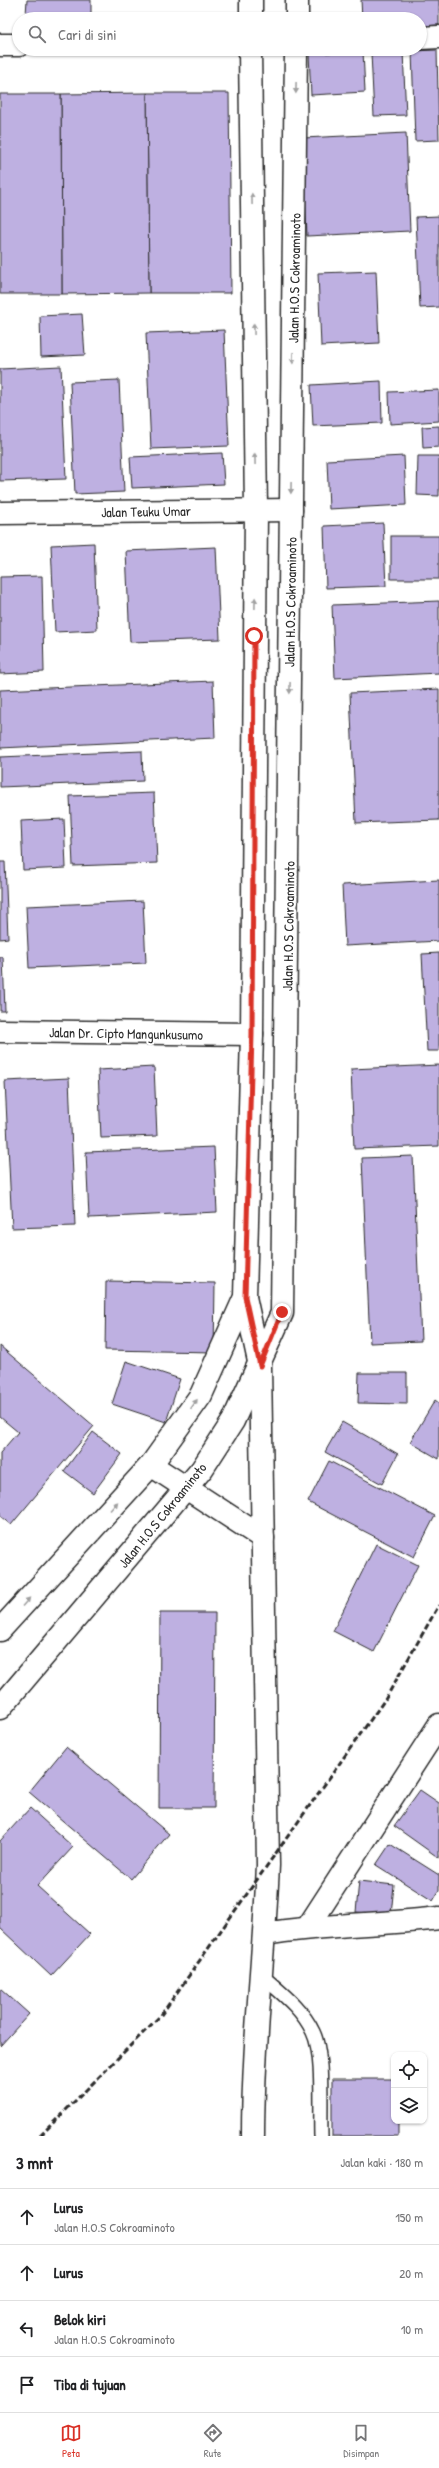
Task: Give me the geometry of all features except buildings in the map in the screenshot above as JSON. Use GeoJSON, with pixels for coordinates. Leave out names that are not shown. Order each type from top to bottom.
{"type":"FeatureCollection","features":[{"type":"Feature","properties":{"kind":"main road"},"geometry":{"type":"LineString","coordinates":[[251,0],[251,12]]}},
{"type":"Feature","properties":{"kind":"main road"},"geometry":{"type":"LineString","coordinates":[[297,0],[297,12]]}},
{"type":"Feature","properties":{"kind":"main road"},"geometry":{"type":"LineString","coordinates":[[427,38],[439,37]]}},
{"type":"Feature","properties":{"kind":"main road"},"geometry":{"type":"LineString","coordinates":[[0,44],[12,45]]}},
{"type":"Feature","properties":{"kind":"main road"},"geometry":{"type":"LineString","coordinates":[[250,56],[256,510],[252,1034],[245,1297],[260,1366],[268,1865],[265,1934],[253,2101],[253,2136]]}},
{"type":"Feature","properties":{"kind":"main road","name":"Jalan H.O.S Cokroaminoto"},"geometry":{"type":"LineString","coordinates":[[0,1708],[187,1489],[233,1421],[260,1366],[282,1312],[296,56]]}},
{"type":"Feature","properties":{"kind":"main road","name":"Jalan Teuku Umar"},"geometry":{"type":"LineString","coordinates":[[0,513],[291,510]]}},
{"type":"Feature","properties":{"kind":"main road","name":"Jalan Dr. Cipto Mangunkusumo"},"geometry":{"type":"LineString","coordinates":[[0,1031],[252,1034]]}},
{"type":"Feature","properties":{"kind":"main road"},"geometry":{"type":"LineString","coordinates":[[0,1630],[151,1465],[201,1394],[245,1297]]}},
{"type":"Feature","properties":{"kind":"main road"},"geometry":{"type":"LineString","coordinates":[[151,1465],[263,1538]]}},
{"type":"Feature","properties":{"kind":"main road"},"geometry":{"type":"LineString","coordinates":[[308,1927],[439,1725]]}},
{"type":"Feature","properties":{"kind":"main road"},"geometry":{"type":"LineString","coordinates":[[265,1934],[308,1927],[406,1922],[439,1918]]}},
{"type":"Feature","properties":{"kind":"lane"},"geometry":{"type":"LineString","coordinates":[[261,1975],[299,2010],[314,2032],[319,2061],[321,2136]]}},
{"type":"Feature","properties":{"kind":"railway"},"geometry":{"type":"LineString","coordinates":[[40,2136],[161,2015],[386,1698],[439,1605]]}},
{"type":"Feature","properties":{"kind":"route"},"geometry":{"type":"LineString","coordinates":[[254,636],[252,1034],[245,1297],[260,1366],[282,1312]]}}]}
